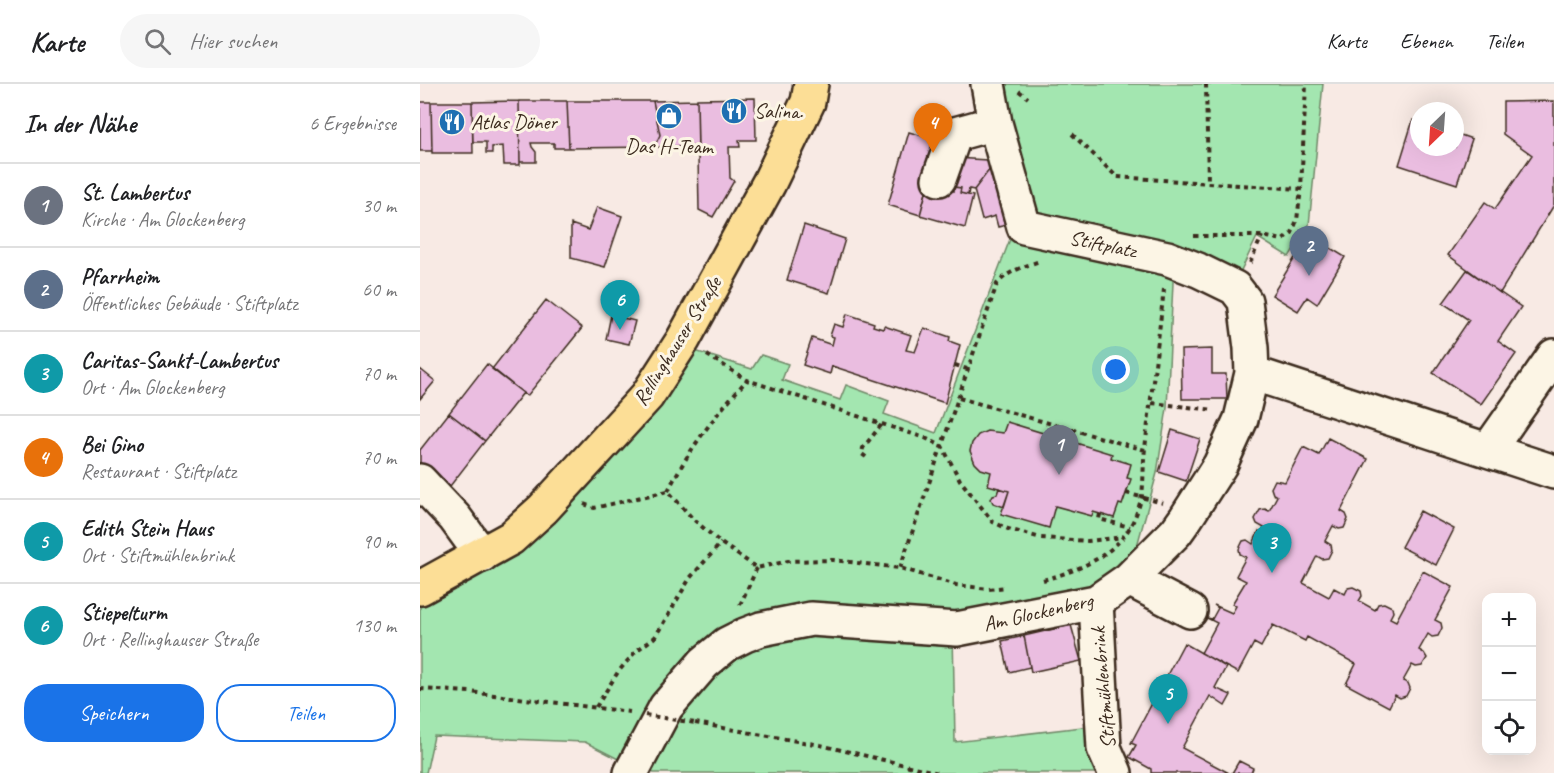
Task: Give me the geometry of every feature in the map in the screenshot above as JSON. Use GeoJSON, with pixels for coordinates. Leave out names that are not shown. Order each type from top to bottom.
{"type":"FeatureCollection","features":[{"type":"Feature","properties":{"kind":"main road","name":"Rellinghauser Straße"},"geometry":{"type":"LineString","coordinates":[[420,588],[511,538],[543,509],[647,396],[683,340],[769,183],[808,102],[811,84]]}},
{"type":"Feature","properties":{"kind":"street","name":"Stiftplatz"},"geometry":{"type":"LineString","coordinates":[[987,84],[995,123],[1024,227],[1175,247],[1235,288],[1245,302],[1252,373]]}},
{"type":"Feature","properties":{"kind":"street"},"geometry":{"type":"LineString","coordinates":[[939,179],[955,134],[995,123]]}},
{"type":"Feature","properties":{"kind":"street"},"geometry":{"type":"LineString","coordinates":[[1489,450],[1554,356]]}},
{"type":"Feature","properties":{"kind":"street"},"geometry":{"type":"LineString","coordinates":[[1252,373],[1554,472]]}},
{"type":"Feature","properties":{"kind":"street","name":"Am Glockenberg"},"geometry":{"type":"LineString","coordinates":[[631,773],[666,707],[704,663],[727,644],[761,629],[811,619],[957,629],[1096,602],[1129,579],[1186,518],[1220,465],[1241,419],[1252,373]]}},
{"type":"Feature","properties":{"kind":"street"},"geometry":{"type":"LineString","coordinates":[[420,481],[455,518],[482,555]]}},
{"type":"Feature","properties":{"kind":"street"},"geometry":{"type":"LineString","coordinates":[[1129,579],[1190,611]]}},
{"type":"Feature","properties":{"kind":"street","name":"Stiftmühlenbrink"},"geometry":{"type":"LineString","coordinates":[[1096,602],[1104,748],[1115,773]]}},
{"type":"Feature","properties":{"kind":"path"},"geometry":{"type":"LineString","coordinates":[[1206,84],[1208,182]]}},
{"type":"Feature","properties":{"kind":"path"},"geometry":{"type":"LineString","coordinates":[[1033,583],[1079,568],[1106,554],[1130,527],[1142,496],[1144,450],[1175,247],[1262,236],[1283,240],[1292,233],[1297,220],[1301,189],[1306,84]]}},
{"type":"Feature","properties":{"kind":"path"},"geometry":{"type":"LineString","coordinates":[[1072,134],[1117,177],[1301,189]]}},
{"type":"Feature","properties":{"kind":"path"},"geometry":{"type":"LineString","coordinates":[[1252,261],[1262,236]]}},
{"type":"Feature","properties":{"kind":"path"},"geometry":{"type":"LineString","coordinates":[[900,568],[998,284],[1002,278],[1016,270],[1047,260]]}},
{"type":"Feature","properties":{"kind":"path"},"geometry":{"type":"LineString","coordinates":[[709,357],[747,380],[925,438],[942,446],[960,480],[993,522],[1008,529],[1041,538],[1088,541],[1123,537]]}},
{"type":"Feature","properties":{"kind":"path"},"geometry":{"type":"LineString","coordinates":[[955,365],[967,369]]}},
{"type":"Feature","properties":{"kind":"path"},"geometry":{"type":"LineString","coordinates":[[668,491],[674,477],[725,404],[747,380]]}},
{"type":"Feature","properties":{"kind":"path"},"geometry":{"type":"LineString","coordinates":[[959,398],[1144,450]]}},
{"type":"Feature","properties":{"kind":"path"},"geometry":{"type":"LineString","coordinates":[[1152,403],[1218,411],[1241,419]]}},
{"type":"Feature","properties":{"kind":"path"},"geometry":{"type":"LineString","coordinates":[[866,458],[862,454],[863,448],[882,424]]}},
{"type":"Feature","properties":{"kind":"path"},"geometry":{"type":"LineString","coordinates":[[555,494],[594,508],[668,491]]}},
{"type":"Feature","properties":{"kind":"path"},"geometry":{"type":"LineString","coordinates":[[668,491],[693,519],[757,568],[788,561],[833,560],[900,568],[956,585],[989,589],[1012,587]]}},
{"type":"Feature","properties":{"kind":"path"},"geometry":{"type":"LineString","coordinates":[[1126,493],[1161,502]]}},
{"type":"Feature","properties":{"kind":"path"},"geometry":{"type":"LineString","coordinates":[[1100,514],[1099,519],[1130,527]]}},
{"type":"Feature","properties":{"kind":"path"},"geometry":{"type":"LineString","coordinates":[[596,707],[618,672],[636,651],[655,637],[690,578],[722,543]]}},
{"type":"Feature","properties":{"kind":"path"},"geometry":{"type":"LineString","coordinates":[[744,596],[757,568]]}},
{"type":"Feature","properties":{"kind":"path"},"geometry":{"type":"LineString","coordinates":[[420,689],[470,692],[596,707],[695,723],[820,745],[939,773]]}},
{"type":"Feature","properties":{"kind":"green space"},"geometry":{"type":"Polygon","coordinates":[[[989,84],[1323,84],[1309,225],[1289,257],[1257,237],[1233,287],[1174,262],[1167,408],[1157,473],[1128,579],[957,628],[759,627],[630,765],[585,742],[434,736],[426,773],[420,773],[420,593],[466,573],[689,349],[752,369],[761,355],[788,364],[782,380],[840,400],[846,385],[889,401],[884,414],[936,433],[1020,213],[989,84]]]}},
{"type":"Feature","properties":{"kind":"green space"},"geometry":{"type":"Polygon","coordinates":[[[953,630],[955,742],[1099,725],[1112,773],[654,773],[635,767],[668,708],[761,631],[953,630]]]}},
{"type":"Feature","properties":{"kind":"building"},"geometry":{"type":"Polygon","coordinates":[[[755,98],[756,140],[739,140],[740,147],[729,147],[730,178],[734,181],[713,217],[699,210],[697,99],[755,98]]]}},
{"type":"Feature","properties":{"kind":"building"},"geometry":{"type":"Polygon","coordinates":[[[697,100],[698,146],[654,147],[660,135],[653,101],[697,100]]]}},
{"type":"Feature","properties":{"kind":"building"},"geometry":{"type":"Polygon","coordinates":[[[519,101],[520,165],[504,165],[503,146],[492,147],[492,153],[486,153],[486,142],[473,142],[472,102],[519,101]]]}},
{"type":"Feature","properties":{"kind":"building"},"geometry":{"type":"Polygon","coordinates":[[[519,101],[567,101],[569,148],[554,148],[554,143],[531,143],[536,152],[536,162],[520,162],[519,101]]]}},
{"type":"Feature","properties":{"kind":"building"},"geometry":{"type":"Polygon","coordinates":[[[567,101],[653,101],[660,135],[654,147],[569,148],[567,101]]]}},
{"type":"Feature","properties":{"kind":"building"},"geometry":{"type":"Polygon","coordinates":[[[1554,101],[1554,205],[1500,293],[1448,255],[1485,202],[1495,209],[1532,155],[1503,134],[1503,102],[1554,101]]]}},
{"type":"Feature","properties":{"kind":"building"},"geometry":{"type":"Polygon","coordinates":[[[420,102],[431,102],[432,151],[420,151],[420,102]]]}},
{"type":"Feature","properties":{"kind":"building","name":"Atlas Döner"},"geometry":{"type":"Polygon","coordinates":[[[431,102],[472,102],[473,153],[432,153],[431,102]]]}},
{"type":"Feature","properties":{"kind":"building"},"geometry":{"type":"Polygon","coordinates":[[[1410,130],[1410,156],[1464,156],[1464,136],[1472,139],[1457,184],[1399,165],[1410,130]]]}},
{"type":"Feature","properties":{"kind":"building"},"geometry":{"type":"Polygon","coordinates":[[[909,132],[940,141],[920,215],[888,205],[909,132]]]}},
{"type":"Feature","properties":{"kind":"building"},"geometry":{"type":"Polygon","coordinates":[[[955,158],[987,160],[993,165],[974,190],[969,189],[968,195],[960,193],[961,188],[954,187],[955,158]]]}},
{"type":"Feature","properties":{"kind":"building"},"geometry":{"type":"Polygon","coordinates":[[[993,165],[1014,223],[998,227],[995,216],[982,220],[974,190],[993,165]]]}},
{"type":"Feature","properties":{"kind":"building"},"geometry":{"type":"Polygon","coordinates":[[[928,184],[954,191],[954,187],[961,188],[960,193],[973,196],[965,228],[920,215],[928,184]]]}},
{"type":"Feature","properties":{"kind":"building"},"geometry":{"type":"Polygon","coordinates":[[[597,207],[622,216],[605,267],[571,258],[571,224],[588,230],[597,207]]]}},
{"type":"Feature","properties":{"kind":"building"},"geometry":{"type":"Polygon","coordinates":[[[804,225],[845,239],[829,293],[787,280],[804,225]]]}},
{"type":"Feature","properties":{"kind":"building"},"geometry":{"type":"Polygon","coordinates":[[[1309,235],[1345,257],[1317,304],[1307,297],[1298,311],[1272,295],[1309,235]]]}},
{"type":"Feature","properties":{"kind":"building"},"geometry":{"type":"Polygon","coordinates":[[[1467,270],[1521,307],[1498,341],[1516,354],[1481,404],[1433,373],[1469,320],[1443,303],[1467,270]]]}},
{"type":"Feature","properties":{"kind":"building"},"geometry":{"type":"Polygon","coordinates":[[[546,300],[582,328],[527,396],[492,369],[546,300]]]}},
{"type":"Feature","properties":{"kind":"building"},"geometry":{"type":"Polygon","coordinates":[[[847,314],[874,323],[873,326],[883,329],[884,326],[911,335],[906,350],[915,352],[924,328],[950,337],[949,341],[960,345],[945,403],[832,366],[830,374],[803,365],[812,338],[832,345],[834,337],[830,336],[834,324],[843,327],[847,314]]]}},
{"type":"Feature","properties":{"kind":"building"},"geometry":{"type":"Polygon","coordinates":[[[611,315],[635,321],[629,344],[606,339],[611,315]]]}},
{"type":"Feature","properties":{"kind":"building"},"geometry":{"type":"Polygon","coordinates":[[[1212,349],[1212,374],[1226,374],[1227,399],[1182,399],[1181,350],[1212,349]]]}},
{"type":"Feature","properties":{"kind":"building"},"geometry":{"type":"Polygon","coordinates":[[[487,364],[523,393],[485,441],[449,413],[487,364]]]}},
{"type":"Feature","properties":{"kind":"building"},"geometry":{"type":"Polygon","coordinates":[[[420,369],[435,381],[420,399],[420,369]]]}},
{"type":"Feature","properties":{"kind":"building"},"geometry":{"type":"Polygon","coordinates":[[[449,413],[485,441],[447,490],[420,469],[420,450],[449,413]]]}},
{"type":"Feature","properties":{"kind":"building"},"geometry":{"type":"Polygon","coordinates":[[[1007,422],[1112,454],[1111,458],[1131,464],[1127,478],[1131,479],[1122,505],[1119,504],[1114,518],[1093,512],[1092,516],[1055,506],[1049,528],[1001,514],[1009,491],[988,485],[991,472],[981,469],[975,463],[970,451],[978,435],[987,431],[1003,433],[1007,422]]]}},
{"type":"Feature","properties":{"kind":"building"},"geometry":{"type":"Polygon","coordinates":[[[1172,430],[1200,439],[1186,481],[1159,472],[1172,430]]]}},
{"type":"Feature","properties":{"kind":"building"},"geometry":{"type":"Polygon","coordinates":[[[1328,438],[1368,459],[1341,511],[1348,519],[1344,528],[1339,529],[1333,526],[1325,541],[1331,545],[1332,550],[1328,558],[1322,559],[1317,556],[1303,583],[1329,597],[1334,588],[1345,594],[1348,588],[1353,587],[1361,591],[1362,596],[1359,601],[1375,610],[1378,604],[1384,603],[1392,607],[1393,612],[1390,618],[1396,621],[1423,571],[1453,587],[1435,620],[1441,623],[1442,628],[1438,636],[1432,637],[1428,634],[1419,650],[1427,658],[1422,666],[1412,665],[1403,681],[1408,683],[1410,688],[1406,696],[1400,698],[1395,695],[1389,707],[1346,684],[1356,664],[1307,637],[1305,641],[1273,625],[1261,647],[1254,643],[1238,673],[1201,653],[1217,623],[1207,618],[1212,619],[1218,608],[1214,605],[1232,613],[1236,606],[1232,604],[1246,581],[1236,576],[1246,557],[1240,554],[1239,549],[1243,541],[1247,540],[1253,544],[1259,531],[1263,534],[1266,529],[1257,524],[1255,519],[1260,510],[1269,511],[1277,496],[1273,494],[1271,488],[1275,480],[1285,482],[1303,447],[1319,455],[1328,438]]]}},
{"type":"Feature","properties":{"kind":"building"},"geometry":{"type":"Polygon","coordinates":[[[999,488],[1009,491],[1004,507],[993,503],[991,499],[997,494],[999,488]]]}},
{"type":"Feature","properties":{"kind":"building"},"geometry":{"type":"Polygon","coordinates":[[[1420,511],[1454,529],[1436,565],[1401,547],[1420,511]]]}},
{"type":"Feature","properties":{"kind":"building"},"geometry":{"type":"Polygon","coordinates":[[[1071,625],[1081,661],[1031,672],[1024,636],[1071,625]]]}},
{"type":"Feature","properties":{"kind":"building"},"geometry":{"type":"Polygon","coordinates":[[[1024,636],[1030,667],[1009,672],[1002,641],[1024,636]]]}},
{"type":"Feature","properties":{"kind":"building"},"geometry":{"type":"Polygon","coordinates":[[[1184,643],[1226,667],[1215,688],[1231,695],[1225,706],[1210,696],[1182,748],[1229,773],[1151,773],[1151,769],[1129,757],[1136,745],[1131,743],[1184,643]]]}},
{"type":"Feature","properties":{"kind":"building"},"geometry":{"type":"Polygon","coordinates":[[[1239,761],[1253,768],[1251,773],[1232,773],[1239,761]]]}},
{"type":"Feature","properties":{"kind":"place","name":"Salina."},"geometry":{"type":"Point","coordinates":[734,111]}},
{"type":"Feature","properties":{"kind":"place","name":"Das H-Team"},"geometry":{"type":"Point","coordinates":[669,116]}},
{"type":"Feature","properties":{"kind":"place","name":"Atlas Döner"},"geometry":{"type":"Point","coordinates":[452,122]}},
{"type":"Feature","properties":{"kind":"place","name":"Bei Gino"},"geometry":{"type":"Point","coordinates":[933,153]}},
{"type":"Feature","properties":{"kind":"place","name":"Pfarrheim"},"geometry":{"type":"Point","coordinates":[1309,276]}},
{"type":"Feature","properties":{"kind":"place","name":"Stiepelturm"},"geometry":{"type":"Point","coordinates":[620,330]}},
{"type":"Feature","properties":{"kind":"place","name":"St. Lambertus"},"geometry":{"type":"Point","coordinates":[1059,475]}},
{"type":"Feature","properties":{"kind":"place","name":"Caritas-Sankt-Lambertus"},"geometry":{"type":"Point","coordinates":[1272,573]}},
{"type":"Feature","properties":{"kind":"place","name":"Edith Stein Haus"},"geometry":{"type":"Point","coordinates":[1168,724]}}]}
